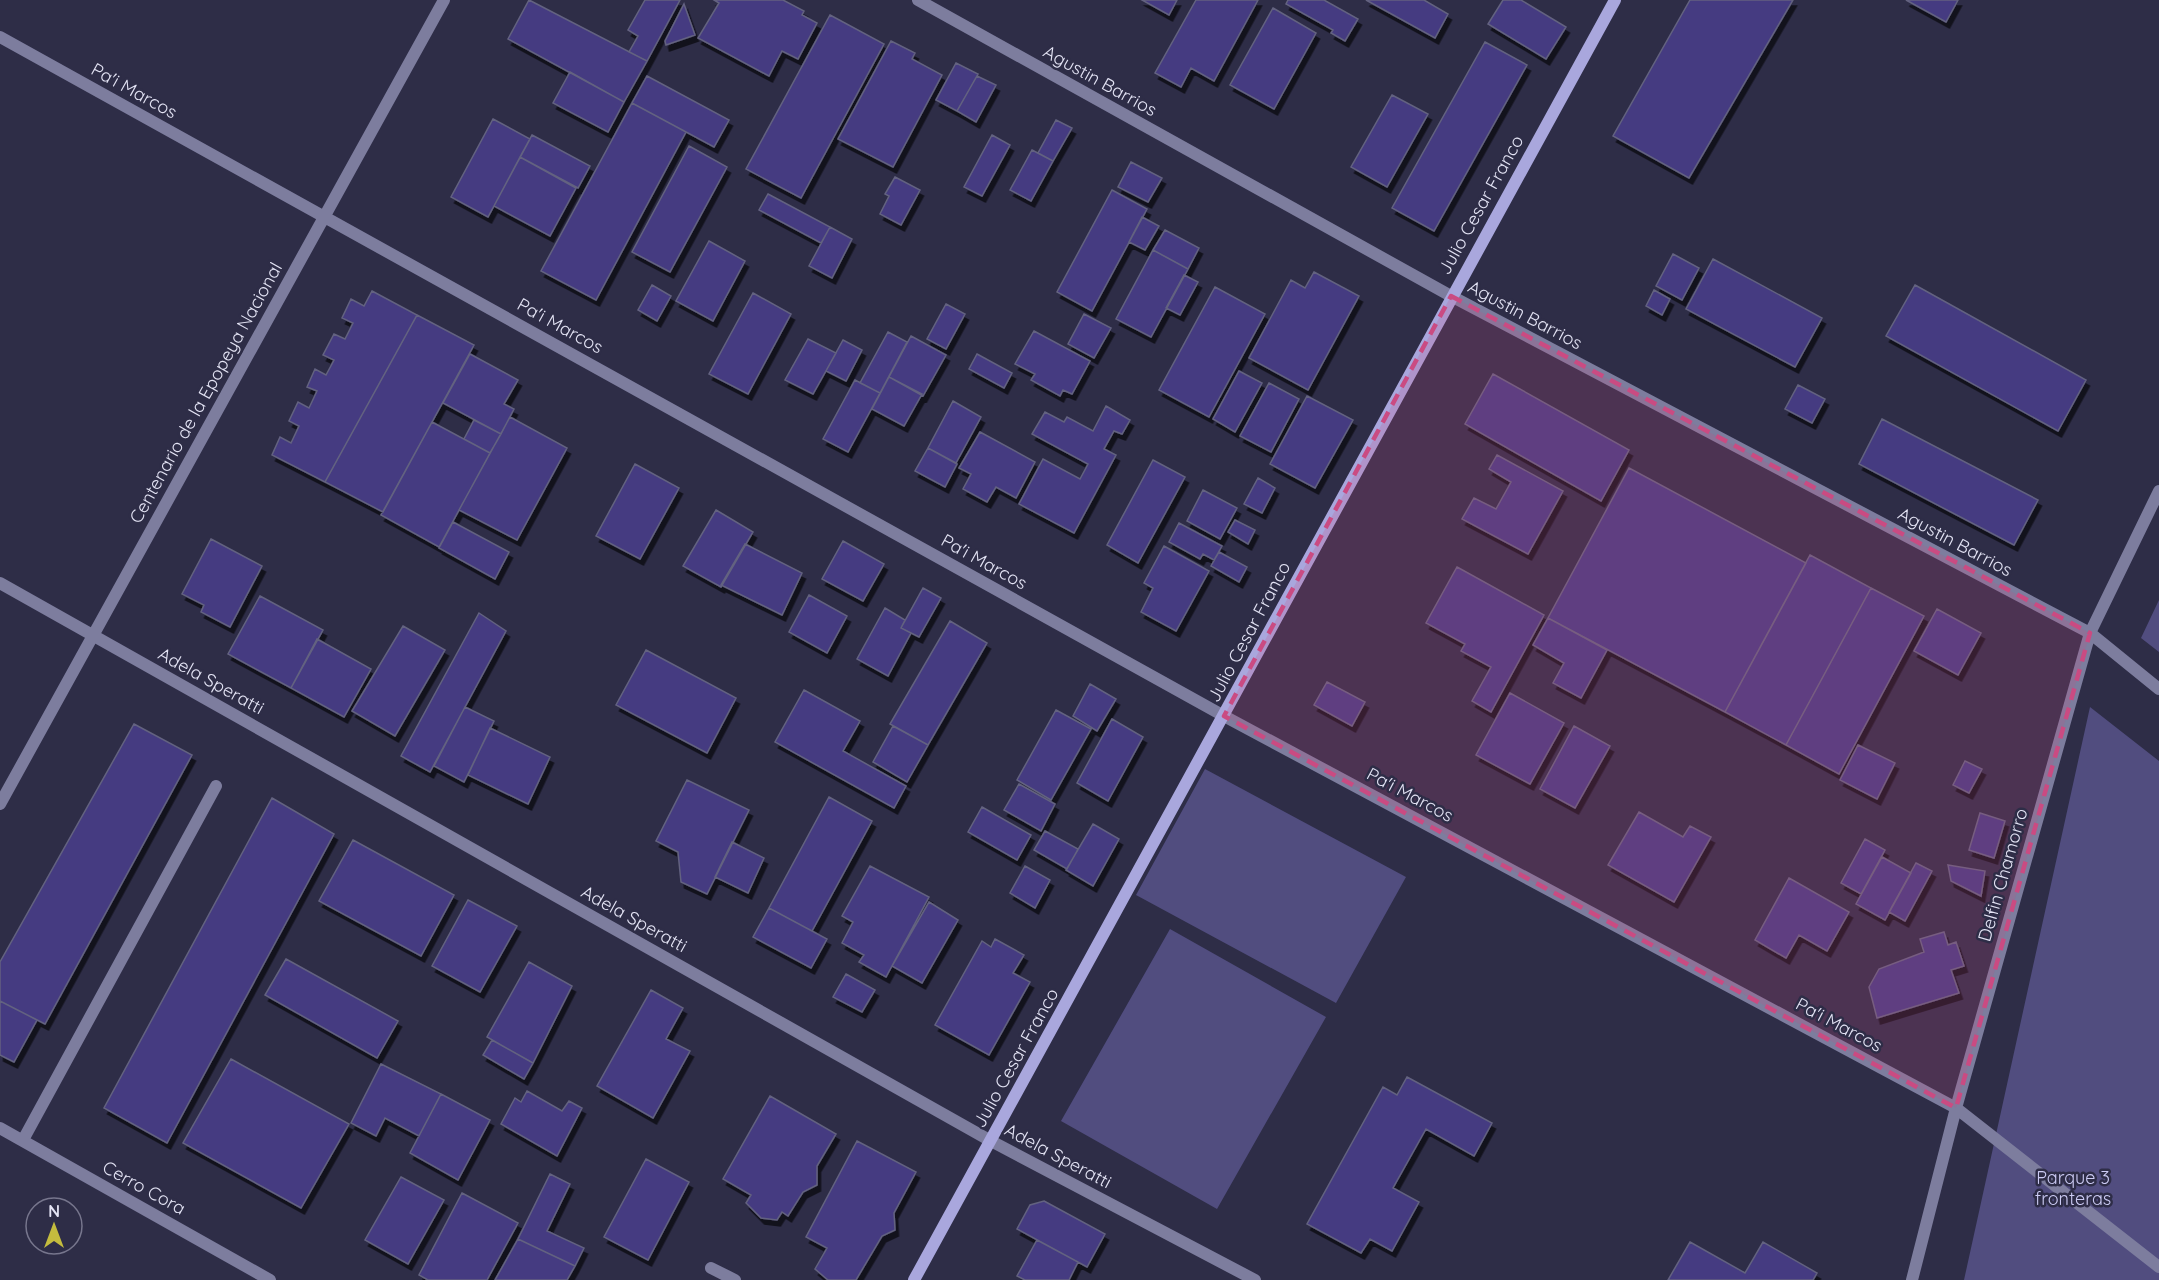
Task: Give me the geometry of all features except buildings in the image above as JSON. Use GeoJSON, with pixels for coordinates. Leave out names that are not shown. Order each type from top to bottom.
{"type":"FeatureCollection","features":[{"type":"Feature","properties":{"kind":"street","name":"Centenario de la Epopeya Nacional"},"geometry":{"type":"LineString","coordinates":[[0,804],[444,0]]}},
{"type":"Feature","properties":{"kind":"street","name":"Agustin Barrios"},"geometry":{"type":"LineString","coordinates":[[918,0],[1451,296],[2090,633],[2159,689]]}},
{"type":"Feature","properties":{"kind":"street","name":"Julio Cesar Franco"},"geometry":{"type":"LineString","coordinates":[[914,1280],[1615,0]]}},
{"type":"Feature","properties":{"kind":"street","name":"Pa'i Marcos"},"geometry":{"type":"LineString","coordinates":[[0,37],[1224,716],[1956,1108],[2159,1267]]}},
{"type":"Feature","properties":{"kind":"street","name":"Delfin Chamorro"},"geometry":{"type":"LineString","coordinates":[[1912,1280],[1956,1108],[2090,633],[2159,491]]}},
{"type":"Feature","properties":{"kind":"street","name":"Adela Speratti"},"geometry":{"type":"LineString","coordinates":[[0,583],[991,1141],[1255,1280]]}},
{"type":"Feature","properties":{"kind":"street"},"geometry":{"type":"LineString","coordinates":[[23,1140],[216,786]]}},
{"type":"Feature","properties":{"kind":"street","name":"Cerro Cora"},"geometry":{"type":"LineString","coordinates":[[0,1128],[270,1280]]}},
{"type":"Feature","properties":{"kind":"street"},"geometry":{"type":"LineString","coordinates":[[711,1268],[735,1280]]}},
{"type":"Feature","properties":{"kind":"highlighted area"},"geometry":{"type":"Polygon","coordinates":[[[1451,296],[2090,633],[1956,1108],[1224,716],[1451,296]]]}},
{"type":"Feature","properties":{"kind":"green space"},"geometry":{"type":"Polygon","coordinates":[[[2159,600],[2159,652],[2141,638],[2159,600]]]}},
{"type":"Feature","properties":{"kind":"green space","name":"Parque 3 fronteras"},"geometry":{"type":"Polygon","coordinates":[[[2090,707],[2159,761],[2159,1280],[1964,1280],[2090,707]]]}},
{"type":"Feature","properties":{"kind":"green space"},"geometry":{"type":"Polygon","coordinates":[[[1205,769],[1406,877],[1336,1003],[1136,895],[1205,769]]]}},
{"type":"Feature","properties":{"kind":"green space"},"geometry":{"type":"Polygon","coordinates":[[[1170,929],[1326,1017],[1217,1209],[1061,1121],[1170,929]]]}}]}
